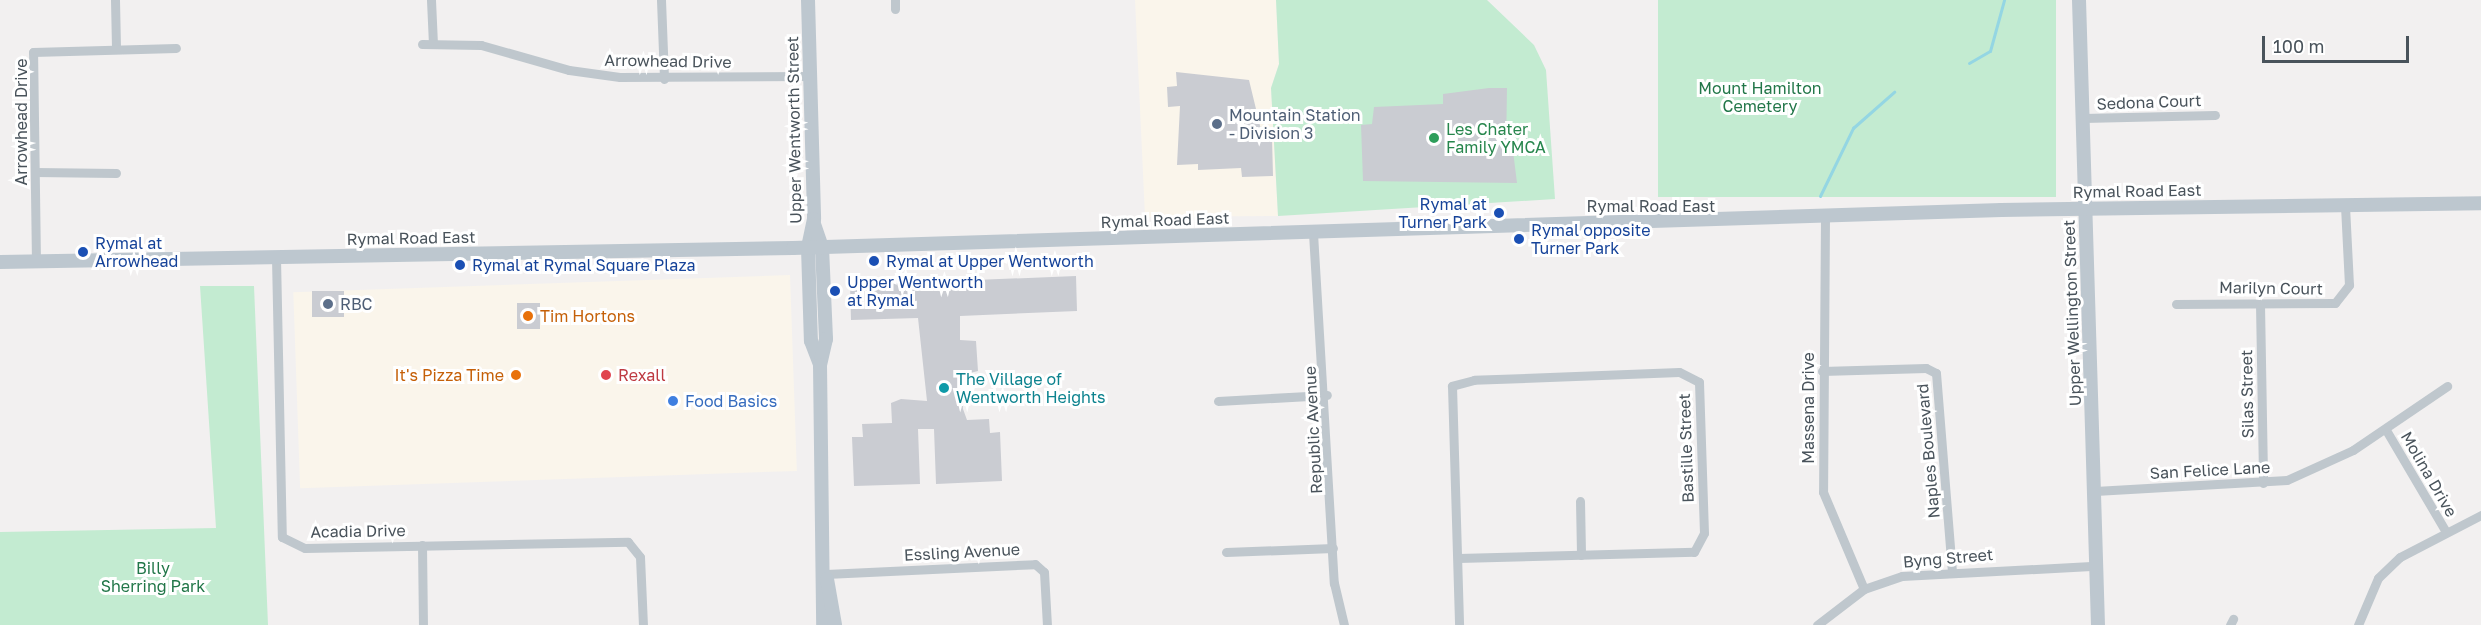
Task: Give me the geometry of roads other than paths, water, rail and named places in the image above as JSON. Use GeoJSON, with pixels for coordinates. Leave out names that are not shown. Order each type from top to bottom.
{"type":"FeatureCollection","features":[{"type":"Feature","properties":{"kind":"main road","name":"Upper Wentworth Street"},"geometry":{"type":"LineString","coordinates":[[808,0],[815,248],[810,341],[820,364],[826,574],[823,625]]}},
{"type":"Feature","properties":{"kind":"main road","name":"Upper Wellington Street"},"geometry":{"type":"LineString","coordinates":[[2079,0],[2098,625]]}},
{"type":"Feature","properties":{"kind":"main road","name":"Rymal Road East"},"geometry":{"type":"LineString","coordinates":[[0,262],[815,248],[1825,218],[2085,208],[2481,203]]}},
{"type":"Feature","properties":{"kind":"main road","name":"Upper Wentworth Street"},"geometry":{"type":"LineString","coordinates":[[826,574],[835,625]]}},
{"type":"Feature","properties":{"kind":"street"},"geometry":{"type":"LineString","coordinates":[[115,0],[116,48]]}},
{"type":"Feature","properties":{"kind":"street"},"geometry":{"type":"LineString","coordinates":[[431,0],[433,44]]}},
{"type":"Feature","properties":{"kind":"street"},"geometry":{"type":"LineString","coordinates":[[661,0],[664,79]]}},
{"type":"Feature","properties":{"kind":"street","name":"Arrowhead Drive"},"geometry":{"type":"LineString","coordinates":[[422,44],[481,45],[569,70],[664,79],[809,76]]}},
{"type":"Feature","properties":{"kind":"street","name":"Arrowhead Drive"},"geometry":{"type":"LineString","coordinates":[[36,262],[33,52],[176,48]]}},
{"type":"Feature","properties":{"kind":"street","name":"Sedona Court"},"geometry":{"type":"LineString","coordinates":[[2083,118],[2215,115]]}},
{"type":"Feature","properties":{"kind":"street"},"geometry":{"type":"LineString","coordinates":[[36,172],[116,173]]}},
{"type":"Feature","properties":{"kind":"street","name":"Marilyn Court"},"geometry":{"type":"LineString","coordinates":[[2176,304],[2320,306],[2345,295],[2345,206]]}},
{"type":"Feature","properties":{"kind":"street","name":"Massena Drive"},"geometry":{"type":"LineString","coordinates":[[1825,218],[1822,371],[1823,492],[1864,589]]}},
{"type":"Feature","properties":{"kind":"street","name":"Republic Avenue"},"geometry":{"type":"LineString","coordinates":[[1313,233],[1326,395],[1333,548],[1344,625]]}},
{"type":"Feature","properties":{"kind":"street","name":"Acadia Drive"},"geometry":{"type":"LineString","coordinates":[[276,258],[282,537],[305,548],[628,542],[640,557],[643,625]]}},
{"type":"Feature","properties":{"kind":"street","name":"Silas Street"},"geometry":{"type":"LineString","coordinates":[[2260,304],[2264,483]]}},
{"type":"Feature","properties":{"kind":"street","name":"Naples Boulevard"},"geometry":{"type":"LineString","coordinates":[[1822,371],[1926,368],[1936,373],[1952,570]]}},
{"type":"Feature","properties":{"kind":"street","name":"Bastille Street"},"geometry":{"type":"LineString","coordinates":[[1458,558],[1694,552],[1702,544],[1701,389],[1689,374],[1474,380],[1452,386],[1459,625]]}},
{"type":"Feature","properties":{"kind":"street","name":"San Felice Lane"},"geometry":{"type":"LineString","coordinates":[[2095,491],[2264,483],[2306,473],[2386,430],[2447,386]]}},
{"type":"Feature","properties":{"kind":"street"},"geometry":{"type":"LineString","coordinates":[[1218,401],[1326,395]]}},
{"type":"Feature","properties":{"kind":"street","name":"Molina Drive"},"geometry":{"type":"LineString","coordinates":[[2386,430],[2446,532]]}},
{"type":"Feature","properties":{"kind":"street"},"geometry":{"type":"LineString","coordinates":[[1580,501],[1581,555]]}},
{"type":"Feature","properties":{"kind":"street"},"geometry":{"type":"LineString","coordinates":[[2358,625],[2378,578],[2400,557],[2481,515]]}},
{"type":"Feature","properties":{"kind":"street"},"geometry":{"type":"LineString","coordinates":[[422,545],[423,625]]}},
{"type":"Feature","properties":{"kind":"street"},"geometry":{"type":"LineString","coordinates":[[1226,552],[1333,548]]}},
{"type":"Feature","properties":{"kind":"street","name":"Essling Avenue"},"geometry":{"type":"LineString","coordinates":[[826,574],[1035,564],[1044,572],[1047,625]]}},
{"type":"Feature","properties":{"kind":"street","name":"Byng Street"},"geometry":{"type":"LineString","coordinates":[[1817,625],[1864,589],[1902,576],[1952,570],[2096,566]]}},
{"type":"Feature","properties":{"kind":"waterway"},"geometry":{"type":"LineString","coordinates":[[1969,63],[1990,51],[2004,0]]}},
{"type":"Feature","properties":{"kind":"waterway"},"geometry":{"type":"LineString","coordinates":[[1820,196],[1853,128],[1894,92]]}},
{"type":"Feature","properties":{"kind":"place","name":"Mountain Station - Division 3"},"geometry":{"type":"Point","coordinates":[1217,124]}},
{"type":"Feature","properties":{"kind":"place","name":"Les Chater Family YMCA"},"geometry":{"type":"Point","coordinates":[1434,138]}},
{"type":"Feature","properties":{"kind":"place","name":"Rymal at Turner Park"},"geometry":{"type":"Point","coordinates":[1499,213]}},
{"type":"Feature","properties":{"kind":"place","name":"Rymal opposite Turner Park"},"geometry":{"type":"Point","coordinates":[1519,239]}},
{"type":"Feature","properties":{"kind":"place","name":"Rymal at Arrowhead"},"geometry":{"type":"Point","coordinates":[83,252]}},
{"type":"Feature","properties":{"kind":"place","name":"Rymal at Upper Wentworth"},"geometry":{"type":"Point","coordinates":[874,261]}},
{"type":"Feature","properties":{"kind":"place","name":"Rymal at Rymal Square Plaza"},"geometry":{"type":"Point","coordinates":[460,265]}},
{"type":"Feature","properties":{"kind":"place","name":"Upper Wentworth at Rymal"},"geometry":{"type":"Point","coordinates":[835,291]}},
{"type":"Feature","properties":{"kind":"place","name":"RBC"},"geometry":{"type":"Point","coordinates":[328,304]}},
{"type":"Feature","properties":{"kind":"place","name":"Tim Hortons"},"geometry":{"type":"Point","coordinates":[528,316]}},
{"type":"Feature","properties":{"kind":"place","name":"It's Pizza Time"},"geometry":{"type":"Point","coordinates":[516,375]}},
{"type":"Feature","properties":{"kind":"place","name":"Rexall"},"geometry":{"type":"Point","coordinates":[606,375]}},
{"type":"Feature","properties":{"kind":"place","name":"The Village of Wentworth Heights"},"geometry":{"type":"Point","coordinates":[944,388]}},
{"type":"Feature","properties":{"kind":"place","name":"Food Basics"},"geometry":{"type":"Point","coordinates":[673,401]}},
{"type":"Feature","properties":{"kind":"park label","name":"Mount Hamilton Cemetery"},"geometry":{"type":"Point","coordinates":[1760,97]}},
{"type":"Feature","properties":{"kind":"park label","name":"Billy Sherring Park"},"geometry":{"type":"Point","coordinates":[153,577]}}]}
